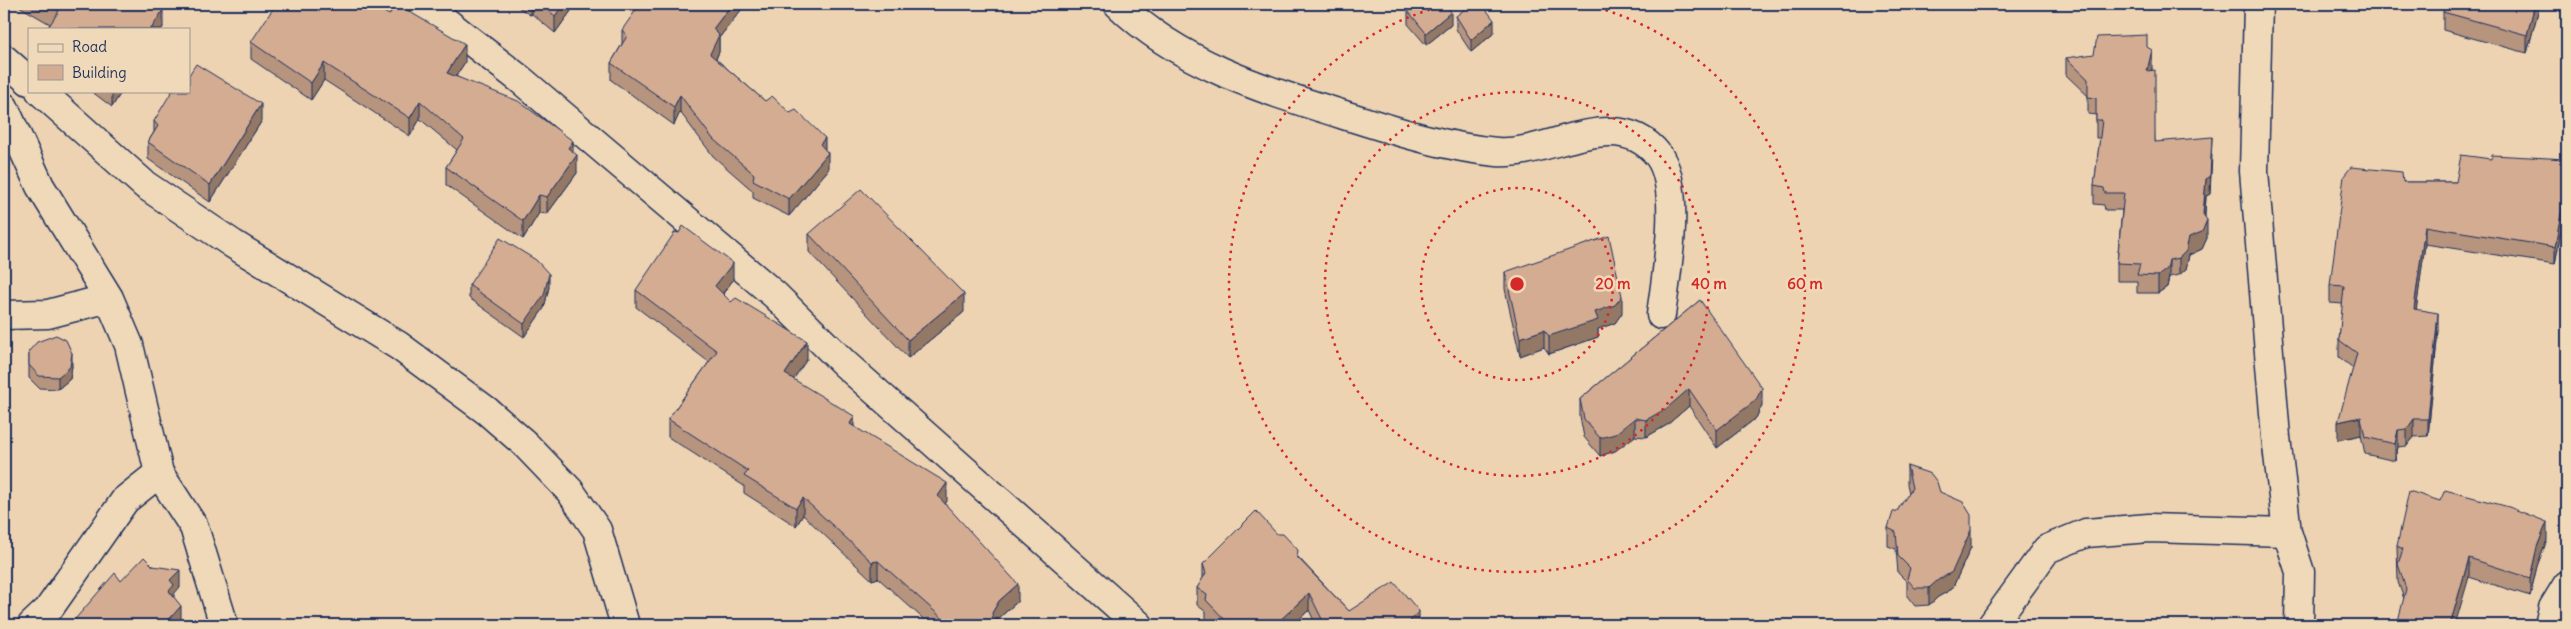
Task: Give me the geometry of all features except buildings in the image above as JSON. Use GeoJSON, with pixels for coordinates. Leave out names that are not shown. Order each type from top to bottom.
{"type":"FeatureCollection","features":[{"type":"Feature","properties":{"kind":"street"},"geometry":{"type":"LineString","coordinates":[[423,4],[529,86],[775,295],[845,364],[1139,625]]}},
{"type":"Feature","properties":{"kind":"street"},"geometry":{"type":"LineString","coordinates":[[1118,4],[1134,20],[1173,46],[1234,78],[1409,135],[1498,152],[1539,149],[1606,130],[1626,132],[1642,141],[1658,155],[1668,177],[1671,228],[1661,314]]}},
{"type":"Feature","properties":{"kind":"street"},"geometry":{"type":"LineString","coordinates":[[2258,4],[2254,171],[2276,437],[2287,532],[2300,572],[2298,625]]}},
{"type":"Feature","properties":{"kind":"street"},"geometry":{"type":"LineString","coordinates":[[4,59],[28,80]]}},
{"type":"Feature","properties":{"kind":"street"},"geometry":{"type":"LineString","coordinates":[[41,92],[145,185],[233,244],[399,346],[487,411],[525,444],[570,491],[597,530],[625,625]]}},
{"type":"Feature","properties":{"kind":"street"},"geometry":{"type":"LineString","coordinates":[[4,107],[40,186],[109,298],[129,345],[159,473],[194,528],[224,625]]}},
{"type":"Feature","properties":{"kind":"street"},"geometry":{"type":"LineString","coordinates":[[4,315],[48,314],[109,298]]}},
{"type":"Feature","properties":{"kind":"street"},"geometry":{"type":"LineString","coordinates":[[32,625],[48,610],[125,500],[159,473]]}},
{"type":"Feature","properties":{"kind":"street"},"geometry":{"type":"LineString","coordinates":[[1992,625],[2046,549],[2086,533],[2149,528],[2287,532]]}},
{"type":"Feature","properties":{"kind":"street"},"geometry":{"type":"LineString","coordinates":[[2549,625],[2553,608],[2567,585]]}}]}
